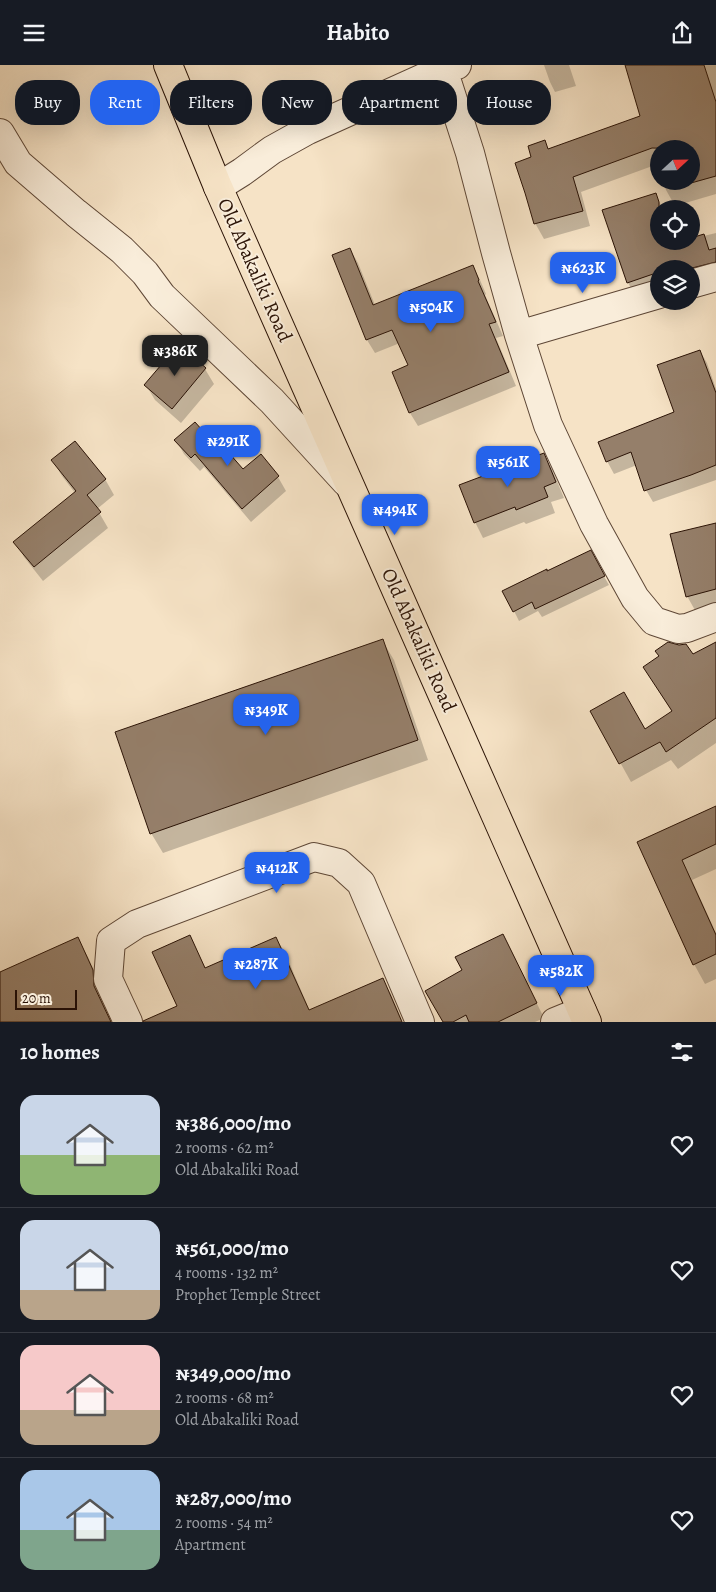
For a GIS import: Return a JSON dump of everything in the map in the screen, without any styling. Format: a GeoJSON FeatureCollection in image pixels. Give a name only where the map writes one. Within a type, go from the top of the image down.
{"type":"FeatureCollection","features":[{"type":"Feature","properties":{"kind":"main road","name":"Old Abakaliki Road"},"geometry":{"type":"LineString","coordinates":[[168,65],[218,187],[584,1017]]}},
{"type":"Feature","properties":{"kind":"street"},"geometry":{"type":"LineString","coordinates":[[218,187],[272,150],[308,130],[448,67],[519,335],[548,425],[594,524],[635,598],[654,621],[678,629],[687,628],[716,617]]}},
{"type":"Feature","properties":{"kind":"street"},"geometry":{"type":"LineString","coordinates":[[0,133],[18,163],[122,250],[145,273],[162,296],[272,401],[349,485]]}},
{"type":"Feature","properties":{"kind":"street"},"geometry":{"type":"LineString","coordinates":[[700,282],[716,277]]}},
{"type":"Feature","properties":{"kind":"street"},"geometry":{"type":"LineString","coordinates":[[519,335],[650,297]]}},
{"type":"Feature","properties":{"kind":"street"},"geometry":{"type":"LineString","coordinates":[[128,1022],[108,979],[111,941],[137,924],[314,857],[340,863],[361,883],[420,1022]]}},
{"type":"Feature","properties":{"kind":"street"},"geometry":{"type":"LineString","coordinates":[[556,1022],[584,1017]]}},
{"type":"Feature","properties":{"kind":"building"},"geometry":{"type":"Polygon","coordinates":[[[625,65],[704,65],[716,102],[716,176],[700,180],[700,140],[650,140],[650,149],[573,177],[583,211],[534,224],[515,163],[531,157],[528,146],[545,140],[548,149],[640,116],[625,65]]]}},
{"type":"Feature","properties":{"kind":"building"},"geometry":{"type":"Polygon","coordinates":[[[656,193],[658,200],[650,200],[650,250],[700,250],[700,235],[704,234],[709,250],[716,248],[716,262],[700,266],[700,260],[650,260],[650,275],[627,283],[602,210],[656,193]]]}},
{"type":"Feature","properties":{"kind":"building"},"geometry":{"type":"Polygon","coordinates":[[[350,248],[373,305],[473,265],[496,322],[489,324],[509,372],[409,413],[392,372],[408,365],[392,330],[366,340],[332,255],[350,248]]]}},
{"type":"Feature","properties":{"kind":"building"},"geometry":{"type":"Polygon","coordinates":[[[179,344],[206,368],[172,409],[144,385],[179,344]]]}},
{"type":"Feature","properties":{"kind":"building"},"geometry":{"type":"Polygon","coordinates":[[[700,350],[716,393],[716,465],[644,491],[631,452],[606,462],[598,442],[674,412],[657,365],[700,350]]]}},
{"type":"Feature","properties":{"kind":"building"},"geometry":{"type":"Polygon","coordinates":[[[195,422],[225,456],[229,453],[243,469],[261,454],[279,476],[242,509],[195,454],[191,458],[174,440],[195,422]]]}},
{"type":"Feature","properties":{"kind":"building"},"geometry":{"type":"Polygon","coordinates":[[[75,441],[106,479],[87,495],[101,512],[34,567],[13,542],[76,491],[51,460],[75,441]]]}},
{"type":"Feature","properties":{"kind":"building"},"geometry":{"type":"Polygon","coordinates":[[[544,453],[556,482],[544,487],[548,497],[516,510],[515,507],[474,523],[459,485],[544,453]]]}},
{"type":"Feature","properties":{"kind":"building"},"geometry":{"type":"Polygon","coordinates":[[[716,523],[716,589],[686,597],[670,534],[716,523]]]}},
{"type":"Feature","properties":{"kind":"building"},"geometry":{"type":"Polygon","coordinates":[[[591,550],[605,576],[535,609],[532,602],[513,612],[502,591],[591,550]]]}},
{"type":"Feature","properties":{"kind":"building"},"geometry":{"type":"Polygon","coordinates":[[[383,639],[418,740],[150,834],[115,732],[383,639]]]}},
{"type":"Feature","properties":{"kind":"building"},"geometry":{"type":"Polygon","coordinates":[[[668,642],[679,645],[686,644],[693,654],[716,642],[716,718],[666,752],[660,742],[619,764],[590,711],[624,692],[645,729],[672,711],[643,667],[659,656],[655,651],[668,642]]]}},
{"type":"Feature","properties":{"kind":"building"},"geometry":{"type":"Polygon","coordinates":[[[716,806],[716,844],[682,860],[716,935],[716,954],[693,965],[637,842],[716,806]]]}},
{"type":"Feature","properties":{"kind":"building"},"geometry":{"type":"Polygon","coordinates":[[[503,934],[537,1003],[498,1022],[469,1022],[466,1015],[453,1022],[443,1022],[425,991],[462,970],[455,957],[503,934]]]}},
{"type":"Feature","properties":{"kind":"building"},"geometry":{"type":"Polygon","coordinates":[[[190,935],[205,968],[276,937],[309,1010],[383,978],[402,1022],[143,1022],[177,1006],[152,952],[190,935]]]}},
{"type":"Feature","properties":{"kind":"building"},"geometry":{"type":"Polygon","coordinates":[[[78,937],[93,970],[94,986],[111,1022],[0,1022],[0,972],[78,937]]]}}]}
